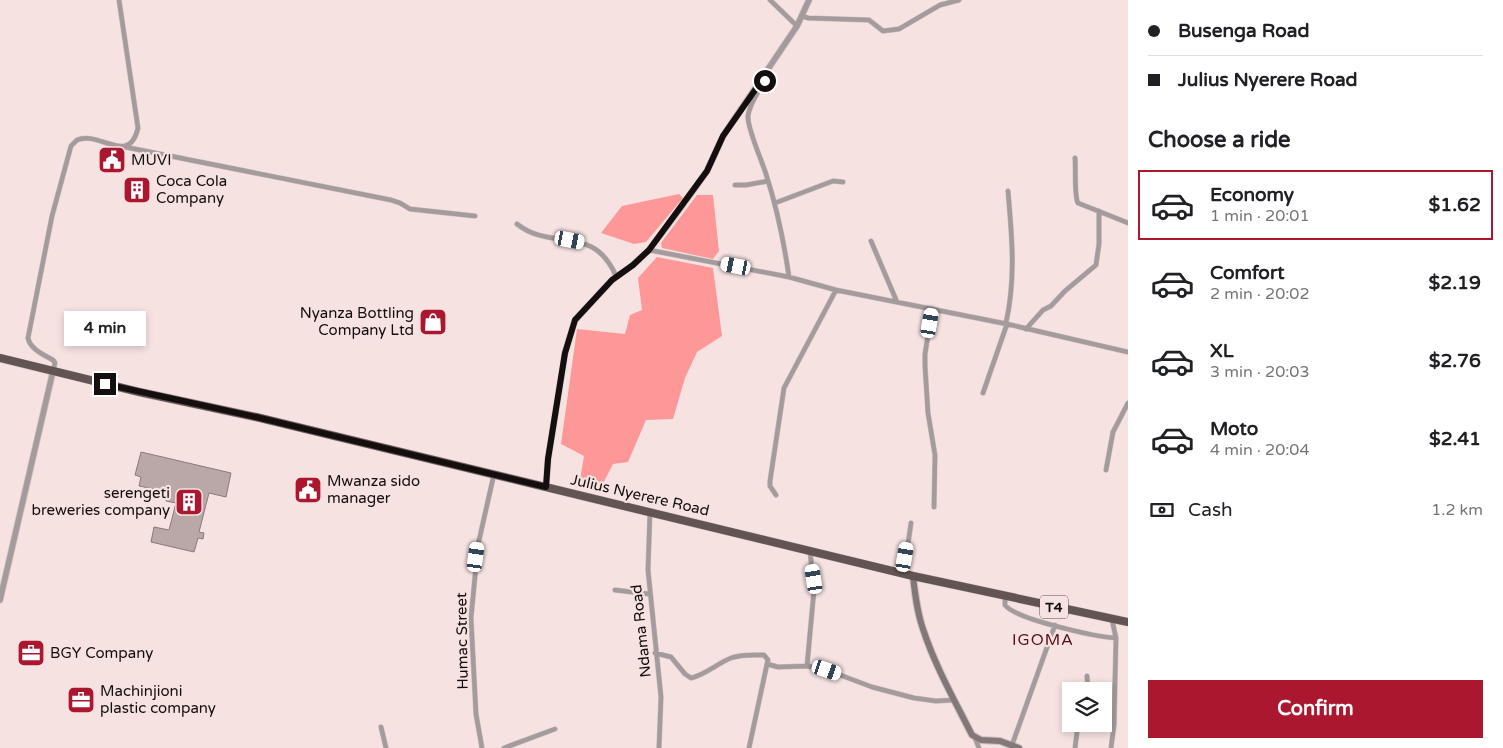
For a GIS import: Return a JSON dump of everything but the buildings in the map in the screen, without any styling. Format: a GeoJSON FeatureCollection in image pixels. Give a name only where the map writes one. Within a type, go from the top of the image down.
{"type":"FeatureCollection","features":[{"type":"Feature","properties":{"kind":"highway","name":"Julius Nyerere Road"},"geometry":{"type":"LineString","coordinates":[[0,358],[140,392],[256,417],[913,576],[1128,622]]}},
{"type":"Feature","properties":{"kind":"main road"},"geometry":{"type":"LineString","coordinates":[[913,576],[922,628],[954,700],[975,738],[1016,746]]}},
{"type":"Feature","properties":{"kind":"street"},"geometry":{"type":"LineString","coordinates":[[119,0],[138,128],[136,138],[131,144],[123,147]]}},
{"type":"Feature","properties":{"kind":"street"},"geometry":{"type":"LineString","coordinates":[[770,0],[797,26]]}},
{"type":"Feature","properties":{"kind":"street"},"geometry":{"type":"LineString","coordinates":[[546,487],[548,459],[565,353],[575,320],[616,276],[633,265],[649,250],[707,171],[723,136],[797,26],[809,0]]}},
{"type":"Feature","properties":{"kind":"street"},"geometry":{"type":"LineString","coordinates":[[802,16],[808,18],[869,20],[883,31],[899,29],[940,5],[959,0]]}},
{"type":"Feature","properties":{"kind":"street"},"geometry":{"type":"LineString","coordinates":[[767,73],[762,87],[750,107],[748,123],[775,203],[784,241],[789,277]]}},
{"type":"Feature","properties":{"kind":"street"},"geometry":{"type":"LineString","coordinates":[[0,600],[55,363],[33,347],[29,343],[28,338],[52,216],[72,146],[77,140],[85,138],[391,200],[410,209],[475,216]]}},
{"type":"Feature","properties":{"kind":"street"},"geometry":{"type":"LineString","coordinates":[[1075,158],[1076,200],[1085,207],[1128,222]]}},
{"type":"Feature","properties":{"kind":"street"},"geometry":{"type":"LineString","coordinates":[[735,185],[768,181]]}},
{"type":"Feature","properties":{"kind":"street"},"geometry":{"type":"LineString","coordinates":[[775,203],[833,181],[843,182]]}},
{"type":"Feature","properties":{"kind":"street"},"geometry":{"type":"LineString","coordinates":[[983,393],[1006,323],[1009,307],[1014,262],[1008,191]]}},
{"type":"Feature","properties":{"kind":"street"},"geometry":{"type":"LineString","coordinates":[[1026,329],[1043,310],[1051,306],[1065,291],[1096,265],[1099,244],[1099,211]]}},
{"type":"Feature","properties":{"kind":"street"},"geometry":{"type":"LineString","coordinates":[[517,224],[528,232],[594,247],[610,262],[616,276]]}},
{"type":"Feature","properties":{"kind":"street"},"geometry":{"type":"LineString","coordinates":[[871,241],[897,302]]}},
{"type":"Feature","properties":{"kind":"street"},"geometry":{"type":"LineString","coordinates":[[649,250],[789,277],[836,290],[932,310],[1006,323],[1128,352]]}},
{"type":"Feature","properties":{"kind":"street"},"geometry":{"type":"LineString","coordinates":[[776,495],[770,486],[770,481],[784,388],[836,290]]}},
{"type":"Feature","properties":{"kind":"street"},"geometry":{"type":"LineString","coordinates":[[932,310],[924,354],[924,366],[928,413],[935,455],[934,507]]}},
{"type":"Feature","properties":{"kind":"street"},"geometry":{"type":"LineString","coordinates":[[1106,470],[1113,432],[1128,403]]}},
{"type":"Feature","properties":{"kind":"street","name":"Humac Street"},"geometry":{"type":"LineString","coordinates":[[482,748],[476,714],[471,618],[478,545],[494,474]]}},
{"type":"Feature","properties":{"kind":"street","name":"Ndama Road"},"geometry":{"type":"LineString","coordinates":[[650,512],[649,594],[661,711],[659,748]]}},
{"type":"Feature","properties":{"kind":"street"},"geometry":{"type":"LineString","coordinates":[[904,573],[911,522]]}},
{"type":"Feature","properties":{"kind":"street"},"geometry":{"type":"LineString","coordinates":[[807,666],[814,590],[810,550]]}},
{"type":"Feature","properties":{"kind":"street"},"geometry":{"type":"LineString","coordinates":[[616,590],[649,594]]}},
{"type":"Feature","properties":{"kind":"street"},"geometry":{"type":"LineString","coordinates":[[1005,596],[1004,605],[1010,611],[1067,630],[1116,638]]}},
{"type":"Feature","properties":{"kind":"street"},"geometry":{"type":"LineString","coordinates":[[1111,748],[1114,725],[1116,638],[1112,620]]}},
{"type":"Feature","properties":{"kind":"street"},"geometry":{"type":"LineString","coordinates":[[1016,746],[1055,625]]}},
{"type":"Feature","properties":{"kind":"street"},"geometry":{"type":"LineString","coordinates":[[655,653],[671,657],[685,674],[691,678],[730,658],[740,655],[764,655],[768,660],[749,748]]}},
{"type":"Feature","properties":{"kind":"street"},"geometry":{"type":"LineString","coordinates":[[767,664],[778,667],[807,666],[827,670],[872,687],[914,698],[936,701],[954,700]]}},
{"type":"Feature","properties":{"kind":"street"},"geometry":{"type":"LineString","coordinates":[[1087,676],[1087,682]]}},
{"type":"Feature","properties":{"kind":"street"},"geometry":{"type":"LineString","coordinates":[[381,727],[386,748]]}},
{"type":"Feature","properties":{"kind":"street"},"geometry":{"type":"LineString","coordinates":[[504,748],[555,729]]}},
{"type":"Feature","properties":{"kind":"street"},"geometry":{"type":"LineString","coordinates":[[1075,748],[1077,732]]}},
{"type":"Feature","properties":{"kind":"street"},"geometry":{"type":"LineString","coordinates":[[975,738],[979,748]]}},
{"type":"Feature","properties":{"kind":"shaded area"},"geometry":{"type":"Polygon","coordinates":[[[679,194],[683,198],[646,242],[634,244],[601,233],[622,206],[679,194]]]}},
{"type":"Feature","properties":{"kind":"shaded area"},"geometry":{"type":"Polygon","coordinates":[[[697,195],[713,195],[719,251],[713,259],[662,248],[661,243],[697,195]]]}},
{"type":"Feature","properties":{"kind":"shaded area"},"geometry":{"type":"Polygon","coordinates":[[[657,257],[713,268],[722,336],[697,352],[685,378],[673,419],[646,420],[628,462],[613,464],[600,489],[580,480],[584,456],[561,444],[577,329],[625,334],[630,315],[642,310],[638,278],[657,257]]]}},
{"type":"Feature","properties":{"kind":"place","name":"MUVI"},"geometry":{"type":"Point","coordinates":[112,160]}},
{"type":"Feature","properties":{"kind":"place","name":"Coca Cola Company"},"geometry":{"type":"Point","coordinates":[137,190]}},
{"type":"Feature","properties":{"kind":"place","name":"Nyanza Bottling Company Ltd"},"geometry":{"type":"Point","coordinates":[433,322]}},
{"type":"Feature","properties":{"kind":"place","name":"Mwanza sido manager"},"geometry":{"type":"Point","coordinates":[308,490]}},
{"type":"Feature","properties":{"kind":"place","name":"serengeti breweries company"},"geometry":{"type":"Point","coordinates":[189,502]}},
{"type":"Feature","properties":{"kind":"place","name":"BGY Company"},"geometry":{"type":"Point","coordinates":[31,653]}},
{"type":"Feature","properties":{"kind":"place","name":"Machinjioni plastic company"},"geometry":{"type":"Point","coordinates":[81,700]}},
{"type":"Feature","properties":{"kind":"district","name":"IGOMA"},"geometry":{"type":"Point","coordinates":[1043,639]}},
{"type":"Feature","properties":{"kind":"route"},"geometry":{"type":"LineString","coordinates":[[105,384],[256,417],[546,487],[548,459],[565,353],[575,320],[616,276],[633,265],[649,250],[707,171],[723,136],[767,73],[765,81]]}}]}
